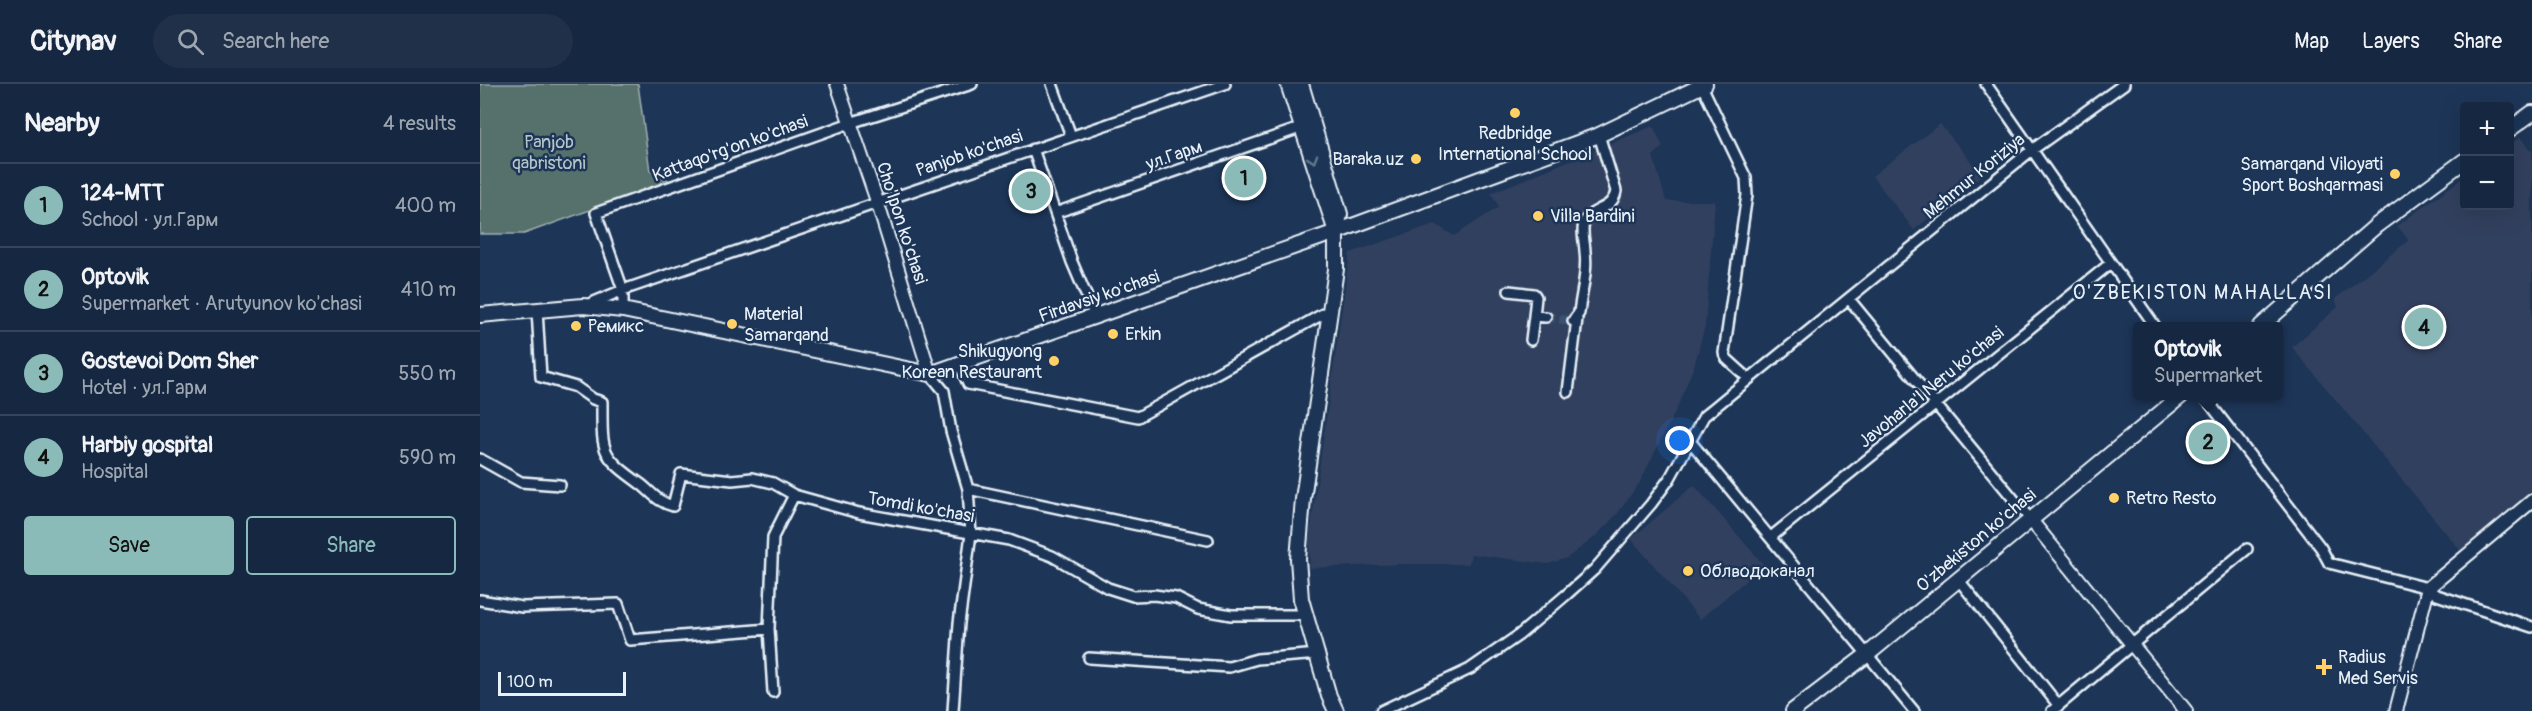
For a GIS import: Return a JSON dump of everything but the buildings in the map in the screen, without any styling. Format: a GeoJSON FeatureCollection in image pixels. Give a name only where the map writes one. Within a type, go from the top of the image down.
{"type":"FeatureCollection","features":[{"type":"Feature","properties":{"kind":"main road"},"geometry":{"type":"LineString","coordinates":[[1288,84],[1336,232]]}},
{"type":"Feature","properties":{"kind":"main road"},"geometry":{"type":"LineString","coordinates":[[1302,84],[1340,214],[1336,232],[1336,269],[1303,500],[1298,559],[1298,579],[1306,615],[1329,696],[1336,711]]}},
{"type":"Feature","properties":{"kind":"main road","name":"Firdavsiy ko'chasi"},"geometry":{"type":"LineString","coordinates":[[930,374],[1336,232],[1599,135],[1704,85]]}},
{"type":"Feature","properties":{"kind":"main road"},"geometry":{"type":"LineString","coordinates":[[2514,126],[2532,113]]}},
{"type":"Feature","properties":{"kind":"main road"},"geometry":{"type":"LineString","coordinates":[[2267,322],[2377,225],[2460,164]]}},
{"type":"Feature","properties":{"kind":"main road"},"geometry":{"type":"LineString","coordinates":[[480,315],[583,306],[623,310],[930,374]]}},
{"type":"Feature","properties":{"kind":"main road","name":"O'zbekiston ko'chasi"},"geometry":{"type":"LineString","coordinates":[[1793,711],[1868,654],[2176,400]]}},
{"type":"Feature","properties":{"kind":"street","name":"Cho'lpon ko'chasi"},"geometry":{"type":"LineString","coordinates":[[837,84],[877,201],[930,374]]}},
{"type":"Feature","properties":{"kind":"street","name":"Kattaqo'rg'on ko'chasi"},"geometry":{"type":"LineString","coordinates":[[623,310],[623,290],[597,213],[850,123],[972,84]]}},
{"type":"Feature","properties":{"kind":"street"},"geometry":{"type":"LineString","coordinates":[[1052,84],[1071,136]]}},
{"type":"Feature","properties":{"kind":"street","name":"Panjob ko'chasi"},"geometry":{"type":"LineString","coordinates":[[583,306],[877,201],[1225,84]]}},
{"type":"Feature","properties":{"kind":"street"},"geometry":{"type":"LineString","coordinates":[[1986,84],[2152,322]]}},
{"type":"Feature","properties":{"kind":"street","name":"Mehmur Koriziya"},"geometry":{"type":"LineString","coordinates":[[1381,711],[1470,669],[1519,635],[1595,569],[1652,504],[1670,478],[1704,416],[2032,150],[2124,84]]}},
{"type":"Feature","properties":{"kind":"street"},"geometry":{"type":"LineString","coordinates":[[1704,85],[1746,178],[1747,195],[1724,344],[1727,359],[1749,379]]}},
{"type":"Feature","properties":{"kind":"street","name":"ул.Гарм"},"geometry":{"type":"LineString","coordinates":[[1055,213],[1303,128]]}},
{"type":"Feature","properties":{"kind":"street"},"geometry":{"type":"LineString","coordinates":[[1568,392],[1575,320],[1586,257],[1583,228],[1585,221],[1592,213],[1610,205],[1616,192],[1599,135]]}},
{"type":"Feature","properties":{"kind":"street"},"geometry":{"type":"LineString","coordinates":[[1033,148],[1072,262],[1095,316]]}},
{"type":"Feature","properties":{"kind":"street","name":"Javoharla'l Neru ko'chasi"},"geometry":{"type":"LineString","coordinates":[[1771,537],[2111,263]]}},
{"type":"Feature","properties":{"kind":"street"},"geometry":{"type":"LineString","coordinates":[[1509,291],[1534,294],[1536,297],[1531,340]]}},
{"type":"Feature","properties":{"kind":"street"},"geometry":{"type":"LineString","coordinates":[[1849,299],[1937,403],[2186,711]]}},
{"type":"Feature","properties":{"kind":"street","name":"Tomdi ko'chasi"},"geometry":{"type":"LineString","coordinates":[[537,310],[541,377],[576,387],[593,399],[603,402],[604,448],[618,467],[659,501],[673,506],[681,474],[732,480],[752,478],[773,483],[794,495],[859,513],[1009,540],[1052,556],[1108,588],[1133,596],[1154,595],[1176,598],[1198,609],[1231,615],[1306,615]]}},
{"type":"Feature","properties":{"kind":"street"},"geometry":{"type":"LineString","coordinates":[[959,363],[968,384],[1138,417],[1330,310]]}},
{"type":"Feature","properties":{"kind":"street"},"geometry":{"type":"LineString","coordinates":[[1534,316],[1546,317]]}},
{"type":"Feature","properties":{"kind":"street"},"geometry":{"type":"LineString","coordinates":[[930,374],[944,391],[951,431],[968,489],[971,534],[959,623],[953,711]]}},
{"type":"Feature","properties":{"kind":"street"},"geometry":{"type":"LineString","coordinates":[[2207,400],[2321,548],[2330,563],[2428,588],[2437,595],[2532,627]]}},
{"type":"Feature","properties":{"kind":"street"},"geometry":{"type":"LineString","coordinates":[[1690,441],[1914,711]]}},
{"type":"Feature","properties":{"kind":"street"},"geometry":{"type":"LineString","coordinates":[[480,459],[521,482],[560,485]]}},
{"type":"Feature","properties":{"kind":"street"},"geometry":{"type":"LineString","coordinates":[[968,489],[1208,540]]}},
{"type":"Feature","properties":{"kind":"street"},"geometry":{"type":"LineString","coordinates":[[773,692],[769,629],[773,537],[794,495]]}},
{"type":"Feature","properties":{"kind":"street"},"geometry":{"type":"LineString","coordinates":[[2396,711],[2428,588],[2532,501]]}},
{"type":"Feature","properties":{"kind":"street"},"geometry":{"type":"LineString","coordinates":[[1958,579],[2055,708],[2247,549]]}},
{"type":"Feature","properties":{"kind":"street"},"geometry":{"type":"LineString","coordinates":[[480,600],[522,607],[618,604],[630,640],[769,629]]}},
{"type":"Feature","properties":{"kind":"street"},"geometry":{"type":"LineString","coordinates":[[1089,658],[1229,667],[1257,659],[1318,654]]}},
{"type":"Feature","properties":{"kind":"shaded area"},"geometry":{"type":"Polygon","coordinates":[[[1940,124],[1982,175],[1914,230],[1872,176],[1940,124]]]}},
{"type":"Feature","properties":{"kind":"shaded area"},"geometry":{"type":"Polygon","coordinates":[[[1653,126],[1663,147],[1653,156],[1666,201],[1715,201],[1705,326],[1694,366],[1677,408],[1640,482],[1618,513],[1596,536],[1567,558],[1548,564],[1471,554],[1469,564],[1310,568],[1309,540],[1350,253],[1435,224],[1454,236],[1499,207],[1491,193],[1653,126]]]}},
{"type":"Feature","properties":{"kind":"shaded area"},"geometry":{"type":"Polygon","coordinates":[[[2520,137],[2532,152],[2532,496],[2460,550],[2292,347],[2338,307],[2335,299],[2409,240],[2397,226],[2460,180],[2460,210],[2514,210],[2514,142],[2520,137]]]}},
{"type":"Feature","properties":{"kind":"shaded area"},"geometry":{"type":"Polygon","coordinates":[[[1694,485],[1764,565],[1700,619],[1631,539],[1694,485]]]}},
{"type":"Feature","properties":{"kind":"green space","name":"Panjob qabristoni"},"geometry":{"type":"Polygon","coordinates":[[[480,84],[638,84],[650,171],[670,181],[524,234],[480,234],[480,84]]]}},
{"type":"Feature","properties":{"kind":"tunnel"},"geometry":{"type":"LineString","coordinates":[[1546,317],[1573,321]]}},
{"type":"Feature","properties":{"kind":"place","name":"Redbridge International School"},"geometry":{"type":"Point","coordinates":[1515,113]}},
{"type":"Feature","properties":{"kind":"place","name":"Baraka.uz"},"geometry":{"type":"Point","coordinates":[1416,159]}},
{"type":"Feature","properties":{"kind":"place","name":"Samarqand Viloyati Sport Boshqarmasi"},"geometry":{"type":"Point","coordinates":[2395,174]}},
{"type":"Feature","properties":{"kind":"place","name":"124-MTT"},"geometry":{"type":"Point","coordinates":[1244,178]}},
{"type":"Feature","properties":{"kind":"place","name":"Gostevoi Dom Sher"},"geometry":{"type":"Point","coordinates":[1031,191]}},
{"type":"Feature","properties":{"kind":"place","name":"Villa Bardini"},"geometry":{"type":"Point","coordinates":[1538,216]}},
{"type":"Feature","properties":{"kind":"place","name":"Material Samarqand"},"geometry":{"type":"Point","coordinates":[732,324]}},
{"type":"Feature","properties":{"kind":"place","name":"Ремикс"},"geometry":{"type":"Point","coordinates":[576,326]}},
{"type":"Feature","properties":{"kind":"place","name":"Harbiy gospital"},"geometry":{"type":"Point","coordinates":[2424,327]}},
{"type":"Feature","properties":{"kind":"place","name":"Erkin"},"geometry":{"type":"Point","coordinates":[1113,334]}},
{"type":"Feature","properties":{"kind":"place","name":"Shikugyong Korean Restaurant"},"geometry":{"type":"Point","coordinates":[1054,361]}},
{"type":"Feature","properties":{"kind":"place","name":"Optovik"},"geometry":{"type":"Point","coordinates":[2208,442]}},
{"type":"Feature","properties":{"kind":"place","name":"Retro Resto"},"geometry":{"type":"Point","coordinates":[2114,498]}},
{"type":"Feature","properties":{"kind":"place","name":"Облводоканал"},"geometry":{"type":"Point","coordinates":[1688,571]}},
{"type":"Feature","properties":{"kind":"place","name":"Radius Med Servis"},"geometry":{"type":"Point","coordinates":[2324,667]}},
{"type":"Feature","properties":{"kind":"district","name":"O'ZBEKISTON MAHALLASI"},"geometry":{"type":"Point","coordinates":[2203,292]}}]}
